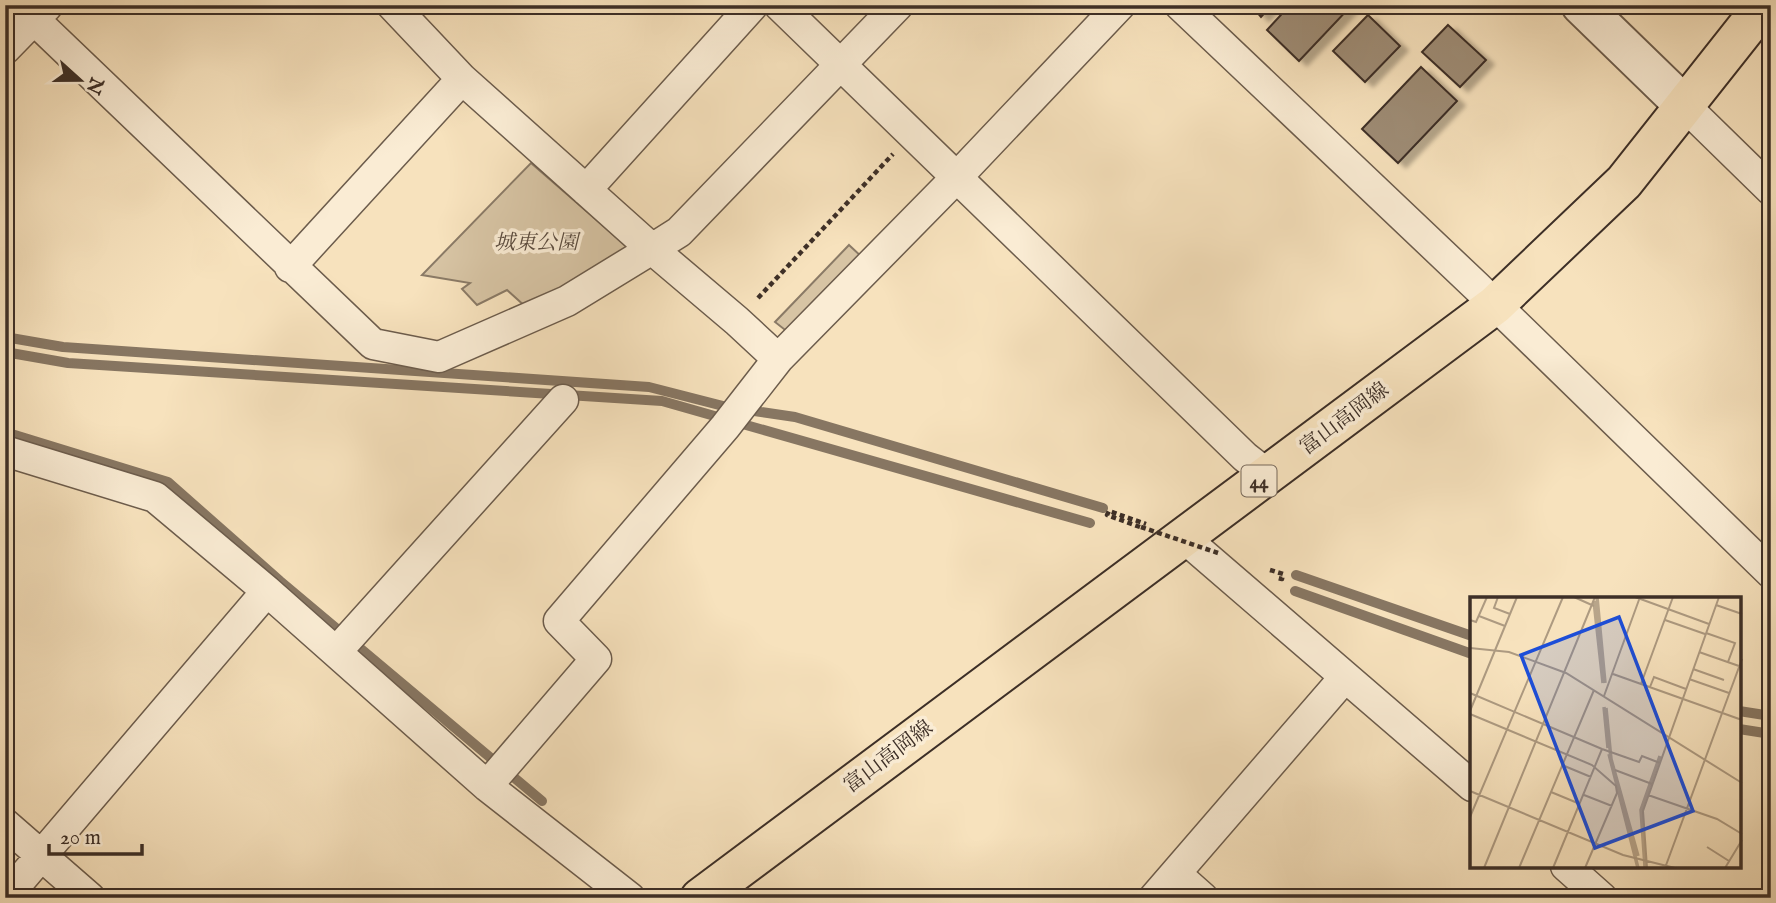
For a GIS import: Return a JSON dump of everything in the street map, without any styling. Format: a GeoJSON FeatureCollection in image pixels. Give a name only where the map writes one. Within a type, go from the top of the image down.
{"type":"FeatureCollection","features":[{"type":"Feature","properties":{"kind":"main road","name":"富山高岡線"},"geometry":{"type":"LineString","coordinates":[[700,898],[1168,531],[1268,475],[1495,305],[1624,181],[1763,5]]}},
{"type":"Feature","properties":{"kind":"street"},"geometry":{"type":"LineString","coordinates":[[586,190],[753,5]]}},
{"type":"Feature","properties":{"kind":"street"},"geometry":{"type":"LineString","coordinates":[[779,5],[1245,457],[1268,475]]}},
{"type":"Feature","properties":{"kind":"street"},"geometry":{"type":"LineString","coordinates":[[5,49],[33,10],[290,267],[373,344],[439,357],[567,301],[679,232],[898,5]]}},
{"type":"Feature","properties":{"kind":"street"},"geometry":{"type":"LineString","coordinates":[[497,775],[596,659],[559,621],[725,427],[778,359],[1121,5]]}},
{"type":"Feature","properties":{"kind":"street"},"geometry":{"type":"LineString","coordinates":[[1180,5],[1771,573]]}},
{"type":"Feature","properties":{"kind":"street"},"geometry":{"type":"LineString","coordinates":[[1581,5],[1771,190]]}},
{"type":"Feature","properties":{"kind":"street"},"geometry":{"type":"LineString","coordinates":[[403,9],[462,79],[778,359]]}},
{"type":"Feature","properties":{"kind":"street"},"geometry":{"type":"LineString","coordinates":[[290,267],[462,79]]}},
{"type":"Feature","properties":{"kind":"street"},"geometry":{"type":"LineString","coordinates":[[336,652],[563,400]]}},
{"type":"Feature","properties":{"kind":"street"},"geometry":{"type":"LineString","coordinates":[[5,451],[155,497],[336,652],[497,775],[630,898]]}},
{"type":"Feature","properties":{"kind":"street"},"geometry":{"type":"LineString","coordinates":[[1168,531],[1470,784]]}},
{"type":"Feature","properties":{"kind":"street"},"geometry":{"type":"LineString","coordinates":[[5,898],[267,591]]}},
{"type":"Feature","properties":{"kind":"street"},"geometry":{"type":"LineString","coordinates":[[1154,898],[1345,677]]}},
{"type":"Feature","properties":{"kind":"street"},"geometry":{"type":"LineString","coordinates":[[5,824],[90,898]]}},
{"type":"Feature","properties":{"kind":"street"},"geometry":{"type":"LineString","coordinates":[[1568,868],[1602,898]]}},
{"type":"Feature","properties":{"kind":"street"},"geometry":{"type":"LineString","coordinates":[[1176,874],[1203,898]]}},
{"type":"Feature","properties":{"kind":"path"},"geometry":{"type":"LineString","coordinates":[[737,321],[913,133]]}},
{"type":"Feature","properties":{"kind":"path"},"geometry":{"type":"LineString","coordinates":[[1168,531],[1109,511],[1107,515],[1218,553]]}},
{"type":"Feature","properties":{"kind":"green space","name":"城東公園"},"geometry":{"type":"Polygon","coordinates":[[[531,163],[645,262],[547,326],[507,290],[477,305],[462,289],[470,283],[422,275],[531,163]]]}},
{"type":"Feature","properties":{"kind":"green space"},"geometry":{"type":"Polygon","coordinates":[[[849,245],[879,273],[808,348],[775,322],[849,245]]]}},
{"type":"Feature","properties":{"kind":"building"},"geometry":{"type":"Polygon","coordinates":[[[1251,5],[1272,5],[1261,17],[1251,5]]]}},
{"type":"Feature","properties":{"kind":"building"},"geometry":{"type":"Polygon","coordinates":[[[1290,5],[1352,5],[1299,61],[1267,30],[1290,5]]]}},
{"type":"Feature","properties":{"kind":"building"},"geometry":{"type":"Polygon","coordinates":[[[1368,15],[1400,46],[1365,82],[1333,51],[1368,15]]]}},
{"type":"Feature","properties":{"kind":"building"},"geometry":{"type":"Polygon","coordinates":[[[1448,25],[1486,60],[1460,87],[1422,52],[1448,25]]]}},
{"type":"Feature","properties":{"kind":"building"},"geometry":{"type":"Polygon","coordinates":[[[1421,67],[1457,101],[1398,163],[1362,129],[1421,67]]]}},
{"type":"Feature","properties":{"kind":"waterway"},"geometry":{"type":"LineString","coordinates":[[5,337],[63,347],[649,387],[727,407],[795,417],[1103,508]]}},
{"type":"Feature","properties":{"kind":"waterway"},"geometry":{"type":"LineString","coordinates":[[5,352],[68,363],[662,401],[1090,523]]}},
{"type":"Feature","properties":{"kind":"waterway"},"geometry":{"type":"LineString","coordinates":[[5,432],[168,482],[280,581],[542,801]]}},
{"type":"Feature","properties":{"kind":"waterway"},"geometry":{"type":"LineString","coordinates":[[1296,575],[1470,635]]}},
{"type":"Feature","properties":{"kind":"waterway"},"geometry":{"type":"LineString","coordinates":[[1295,591],[1470,653]]}},
{"type":"Feature","properties":{"kind":"waterway"},"geometry":{"type":"LineString","coordinates":[[1741,711],[1771,716]]}},
{"type":"Feature","properties":{"kind":"waterway"},"geometry":{"type":"LineString","coordinates":[[1741,729],[1771,734]]}}]}
